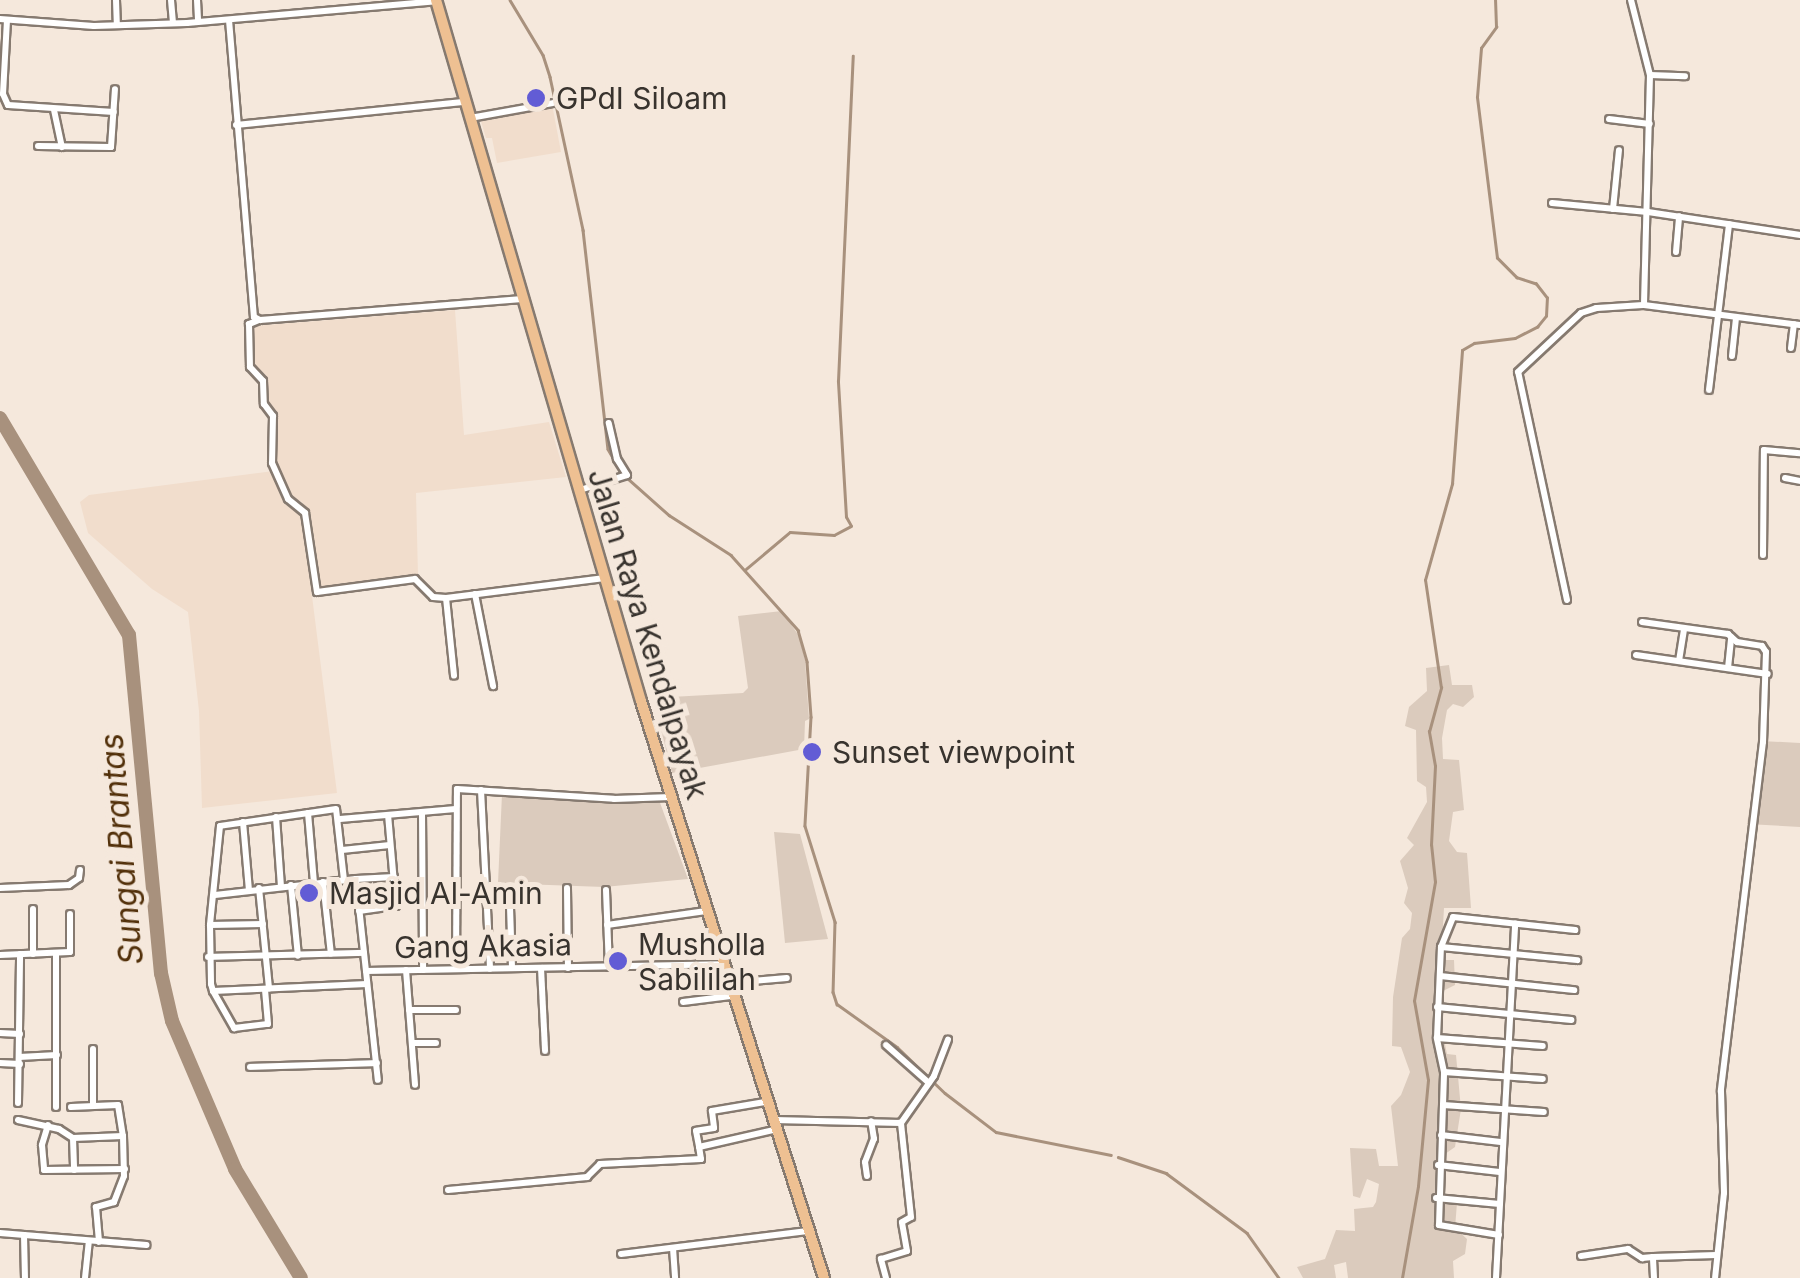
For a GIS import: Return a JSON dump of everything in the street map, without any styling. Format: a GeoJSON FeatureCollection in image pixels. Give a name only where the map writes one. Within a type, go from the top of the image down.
{"type":"FeatureCollection","features":[{"type":"Feature","properties":{"kind":"main road","name":"Jalan Raya Kendalpayak"},"geometry":{"type":"LineString","coordinates":[[436,1],[731,996],[824,1278]]}},
{"type":"Feature","properties":{"kind":"street"},"geometry":{"type":"LineString","coordinates":[[116,0],[117,25]]}},
{"type":"Feature","properties":{"kind":"street"},"geometry":{"type":"LineString","coordinates":[[172,0],[173,23]]}},
{"type":"Feature","properties":{"kind":"street"},"geometry":{"type":"LineString","coordinates":[[197,0],[198,21]]}},
{"type":"Feature","properties":{"kind":"street"},"geometry":{"type":"LineString","coordinates":[[352,0],[354,10]]}},
{"type":"Feature","properties":{"kind":"street"},"geometry":{"type":"LineString","coordinates":[[1631,0],[1650,75],[1644,305]]}},
{"type":"Feature","properties":{"kind":"street"},"geometry":{"type":"LineString","coordinates":[[114,112],[14,107],[2,94],[3,20],[173,23],[436,1]]}},
{"type":"Feature","properties":{"kind":"street"},"geometry":{"type":"LineString","coordinates":[[229,20],[252,314],[258,320]]}},
{"type":"Feature","properties":{"kind":"street"},"geometry":{"type":"LineString","coordinates":[[1650,75],[1685,76]]}},
{"type":"Feature","properties":{"kind":"street"},"geometry":{"type":"LineString","coordinates":[[38,146],[111,147],[115,89]]}},
{"type":"Feature","properties":{"kind":"street"},"geometry":{"type":"LineString","coordinates":[[236,125],[463,102]]}},
{"type":"Feature","properties":{"kind":"street"},"geometry":{"type":"LineString","coordinates":[[468,118],[553,102]]}},
{"type":"Feature","properties":{"kind":"street"},"geometry":{"type":"LineString","coordinates":[[54,110],[62,147]]}},
{"type":"Feature","properties":{"kind":"street"},"geometry":{"type":"LineString","coordinates":[[1608,119],[1650,124]]}},
{"type":"Feature","properties":{"kind":"street"},"geometry":{"type":"LineString","coordinates":[[1613,209],[1618,150]]}},
{"type":"Feature","properties":{"kind":"street"},"geometry":{"type":"LineString","coordinates":[[1552,203],[1648,212],[1800,235]]}},
{"type":"Feature","properties":{"kind":"street"},"geometry":{"type":"LineString","coordinates":[[1676,252],[1679,216]]}},
{"type":"Feature","properties":{"kind":"street"},"geometry":{"type":"LineString","coordinates":[[1709,390],[1729,224]]}},
{"type":"Feature","properties":{"kind":"street"},"geometry":{"type":"LineString","coordinates":[[522,298],[258,320],[250,324],[250,367],[263,382],[264,404],[273,416],[272,463],[288,499],[305,514],[313,588],[317,592],[415,579],[434,598],[446,598],[607,578]]}},
{"type":"Feature","properties":{"kind":"street"},"geometry":{"type":"LineString","coordinates":[[1567,600],[1518,372],[1581,313],[1596,308],[1644,305],[1797,325],[1790,348]]}},
{"type":"Feature","properties":{"kind":"street"},"geometry":{"type":"LineString","coordinates":[[1732,356],[1736,318]]}},
{"type":"Feature","properties":{"kind":"street"},"geometry":{"type":"LineString","coordinates":[[579,491],[625,476],[609,423]]}},
{"type":"Feature","properties":{"kind":"street"},"geometry":{"type":"LineString","coordinates":[[1763,555],[1764,450],[1800,453]]}},
{"type":"Feature","properties":{"kind":"street"},"geometry":{"type":"LineString","coordinates":[[1785,478],[1800,480]]}},
{"type":"Feature","properties":{"kind":"street"},"geometry":{"type":"LineString","coordinates":[[475,594],[493,686]]}},
{"type":"Feature","properties":{"kind":"street"},"geometry":{"type":"LineString","coordinates":[[446,598],[454,676]]}},
{"type":"Feature","properties":{"kind":"street"},"geometry":{"type":"LineString","coordinates":[[1642,622],[1731,636],[1738,642],[1765,648],[1768,674],[1721,1092],[1724,1193],[1714,1278]]}},
{"type":"Feature","properties":{"kind":"street"},"geometry":{"type":"LineString","coordinates":[[1679,661],[1684,628]]}},
{"type":"Feature","properties":{"kind":"street"},"geometry":{"type":"LineString","coordinates":[[1728,668],[1731,636]]}},
{"type":"Feature","properties":{"kind":"street"},"geometry":{"type":"LineString","coordinates":[[1636,655],[1768,674]]}},
{"type":"Feature","properties":{"kind":"street"},"geometry":{"type":"LineString","coordinates":[[456,969],[457,789],[614,799],[671,796]]}},
{"type":"Feature","properties":{"kind":"street"},"geometry":{"type":"LineString","coordinates":[[481,790],[490,969]]}},
{"type":"Feature","properties":{"kind":"street"},"geometry":{"type":"LineString","coordinates":[[259,888],[267,956],[268,1024],[234,1028],[213,991],[208,958],[219,829],[336,809],[344,880]]}},
{"type":"Feature","properties":{"kind":"street"},"geometry":{"type":"LineString","coordinates":[[340,818],[456,809]]}},
{"type":"Feature","properties":{"kind":"street"},"geometry":{"type":"LineString","coordinates":[[422,812],[423,970]]}},
{"type":"Feature","properties":{"kind":"street"},"geometry":{"type":"LineString","coordinates":[[308,813],[331,954]]}},
{"type":"Feature","properties":{"kind":"street"},"geometry":{"type":"LineString","coordinates":[[359,911],[395,907],[388,814]]}},
{"type":"Feature","properties":{"kind":"street"},"geometry":{"type":"LineString","coordinates":[[276,818],[281,886]]}},
{"type":"Feature","properties":{"kind":"street"},"geometry":{"type":"LineString","coordinates":[[244,822],[250,890]]}},
{"type":"Feature","properties":{"kind":"street"},"geometry":{"type":"LineString","coordinates":[[342,850],[391,845]]}},
{"type":"Feature","properties":{"kind":"street"},"geometry":{"type":"LineString","coordinates":[[0,888],[69,885],[79,878],[80,870]]}},
{"type":"Feature","properties":{"kind":"street"},"geometry":{"type":"LineString","coordinates":[[214,894],[394,877]]}},
{"type":"Feature","properties":{"kind":"street"},"geometry":{"type":"LineString","coordinates":[[356,879],[378,1080]]}},
{"type":"Feature","properties":{"kind":"street"},"geometry":{"type":"LineString","coordinates":[[291,884],[298,956]]}},
{"type":"Feature","properties":{"kind":"street"},"geometry":{"type":"LineString","coordinates":[[567,888],[568,968]]}},
{"type":"Feature","properties":{"kind":"street"},"geometry":{"type":"LineString","coordinates":[[606,890],[608,967]]}},
{"type":"Feature","properties":{"kind":"street"},"geometry":{"type":"LineString","coordinates":[[510,906],[512,968]]}},
{"type":"Feature","properties":{"kind":"street"},"geometry":{"type":"LineString","coordinates":[[33,909],[34,954]]}},
{"type":"Feature","properties":{"kind":"street"},"geometry":{"type":"LineString","coordinates":[[608,925],[706,911]]}},
{"type":"Feature","properties":{"kind":"street"},"geometry":{"type":"LineString","coordinates":[[0,955],[70,951],[70,914]]}},
{"type":"Feature","properties":{"kind":"street"},"geometry":{"type":"LineString","coordinates":[[1499,1234],[1440,1228],[1436,1198],[1444,1072],[1436,1038],[1442,946],[1451,918],[1575,930]]}},
{"type":"Feature","properties":{"kind":"street"},"geometry":{"type":"LineString","coordinates":[[210,926],[263,924]]}},
{"type":"Feature","properties":{"kind":"street"},"geometry":{"type":"LineString","coordinates":[[1496,1278],[1506,1016],[1515,924]]}},
{"type":"Feature","properties":{"kind":"street"},"geometry":{"type":"LineString","coordinates":[[1442,946],[1577,960]]}},
{"type":"Feature","properties":{"kind":"street"},"geometry":{"type":"LineString","coordinates":[[208,958],[364,953]]}},
{"type":"Feature","properties":{"kind":"street"},"geometry":{"type":"LineString","coordinates":[[18,1103],[20,954]]}},
{"type":"Feature","properties":{"kind":"street"},"geometry":{"type":"LineString","coordinates":[[56,954],[56,1107]]}},
{"type":"Feature","properties":{"kind":"street","name":"Gang Akasia"},"geometry":{"type":"LineString","coordinates":[[366,971],[722,964]]}},
{"type":"Feature","properties":{"kind":"street"},"geometry":{"type":"LineString","coordinates":[[541,968],[546,1051]]}},
{"type":"Feature","properties":{"kind":"street"},"geometry":{"type":"LineString","coordinates":[[406,970],[415,1085]]}},
{"type":"Feature","properties":{"kind":"street"},"geometry":{"type":"LineString","coordinates":[[1440,976],[1574,990]]}},
{"type":"Feature","properties":{"kind":"street"},"geometry":{"type":"LineString","coordinates":[[728,983],[786,978]]}},
{"type":"Feature","properties":{"kind":"street"},"geometry":{"type":"LineString","coordinates":[[213,991],[367,984]]}},
{"type":"Feature","properties":{"kind":"street"},"geometry":{"type":"LineString","coordinates":[[683,1002],[731,996]]}},
{"type":"Feature","properties":{"kind":"street"},"geometry":{"type":"LineString","coordinates":[[1437,1008],[1571,1020]]}},
{"type":"Feature","properties":{"kind":"street"},"geometry":{"type":"LineString","coordinates":[[410,1010],[456,1010]]}},
{"type":"Feature","properties":{"kind":"street"},"geometry":{"type":"LineString","coordinates":[[0,1033],[20,1034]]}},
{"type":"Feature","properties":{"kind":"street"},"geometry":{"type":"LineString","coordinates":[[1436,1038],[1543,1046]]}},
{"type":"Feature","properties":{"kind":"street"},"geometry":{"type":"LineString","coordinates":[[886,1278],[881,1259],[907,1251],[902,1222],[911,1217],[901,1123],[931,1080],[948,1040]]}},
{"type":"Feature","properties":{"kind":"street"},"geometry":{"type":"LineString","coordinates":[[412,1043],[436,1043]]}},
{"type":"Feature","properties":{"kind":"street"},"geometry":{"type":"LineString","coordinates":[[886,1045],[931,1080]]}},
{"type":"Feature","properties":{"kind":"street"},"geometry":{"type":"LineString","coordinates":[[94,1048],[94,1106]]}},
{"type":"Feature","properties":{"kind":"street"},"geometry":{"type":"LineString","coordinates":[[0,1063],[57,1055]]}},
{"type":"Feature","properties":{"kind":"street"},"geometry":{"type":"LineString","coordinates":[[250,1067],[377,1063]]}},
{"type":"Feature","properties":{"kind":"street"},"geometry":{"type":"LineString","coordinates":[[1444,1072],[1543,1079]]}},
{"type":"Feature","properties":{"kind":"street"},"geometry":{"type":"LineString","coordinates":[[448,1190],[588,1177],[600,1164],[701,1158],[696,1132],[714,1128],[712,1111],[765,1102]]}},
{"type":"Feature","properties":{"kind":"street"},"geometry":{"type":"LineString","coordinates":[[1443,1104],[1544,1112]]}},
{"type":"Feature","properties":{"kind":"street"},"geometry":{"type":"LineString","coordinates":[[71,1106],[118,1105],[125,1170],[114,1202],[96,1207],[99,1242]]}},
{"type":"Feature","properties":{"kind":"street"},"geometry":{"type":"LineString","coordinates":[[18,1120],[48,1125],[73,1138],[122,1136]]}},
{"type":"Feature","properties":{"kind":"street"},"geometry":{"type":"LineString","coordinates":[[867,1176],[865,1162],[874,1139],[871,1122]]}},
{"type":"Feature","properties":{"kind":"street"},"geometry":{"type":"LineString","coordinates":[[699,1147],[772,1126],[901,1123]]}},
{"type":"Feature","properties":{"kind":"street"},"geometry":{"type":"LineString","coordinates":[[48,1125],[42,1145],[44,1170],[125,1170]]}},
{"type":"Feature","properties":{"kind":"street"},"geometry":{"type":"LineString","coordinates":[[1441,1135],[1501,1142]]}},
{"type":"Feature","properties":{"kind":"street"},"geometry":{"type":"LineString","coordinates":[[73,1138],[74,1170]]}},
{"type":"Feature","properties":{"kind":"street"},"geometry":{"type":"LineString","coordinates":[[1438,1165],[1500,1172]]}},
{"type":"Feature","properties":{"kind":"street"},"geometry":{"type":"LineString","coordinates":[[1436,1198],[1500,1204]]}},
{"type":"Feature","properties":{"kind":"street"},"geometry":{"type":"LineString","coordinates":[[620,1254],[809,1231]]}},
{"type":"Feature","properties":{"kind":"street"},"geometry":{"type":"LineString","coordinates":[[0,1233],[147,1245]]}},
{"type":"Feature","properties":{"kind":"street"},"geometry":{"type":"LineString","coordinates":[[24,1235],[26,1278]]}},
{"type":"Feature","properties":{"kind":"street"},"geometry":{"type":"LineString","coordinates":[[86,1278],[89,1241]]}},
{"type":"Feature","properties":{"kind":"street"},"geometry":{"type":"LineString","coordinates":[[672,1248],[675,1278]]}},
{"type":"Feature","properties":{"kind":"street"},"geometry":{"type":"LineString","coordinates":[[1581,1256],[1628,1249],[1642,1258],[1716,1255]]}},
{"type":"Feature","properties":{"kind":"street"},"geometry":{"type":"LineString","coordinates":[[1653,1257],[1654,1278]]}},
{"type":"Feature","properties":{"kind":"shaded area"},"geometry":{"type":"Polygon","coordinates":[[[552,104],[561,152],[497,163],[492,138],[486,138],[480,118],[552,104]]]}},
{"type":"Feature","properties":{"kind":"shaded area"},"geometry":{"type":"Polygon","coordinates":[[[455,310],[464,435],[549,422],[566,477],[416,493],[418,576],[318,588],[308,518],[302,502],[287,494],[276,460],[278,420],[268,405],[268,382],[253,367],[253,326],[455,310]]]}},
{"type":"Feature","properties":{"kind":"shaded area"},"geometry":{"type":"Polygon","coordinates":[[[274,471],[284,499],[301,512],[337,793],[202,808],[199,711],[188,612],[152,589],[88,533],[80,502],[89,495],[274,471]]]}},
{"type":"Feature","properties":{"kind":"shaded area"},"geometry":{"type":"Polygon","coordinates":[[[782,611],[799,636],[805,660],[809,719],[805,721],[804,749],[672,773],[653,698],[743,693],[748,688],[738,616],[782,611]]]}},
{"type":"Feature","properties":{"kind":"shaded area"},"geometry":{"type":"Polygon","coordinates":[[[1449,665],[1452,685],[1472,685],[1474,697],[1463,707],[1453,704],[1447,710],[1442,738],[1443,759],[1459,760],[1464,810],[1453,812],[1449,841],[1457,852],[1467,853],[1471,908],[1444,908],[1441,960],[1454,960],[1455,985],[1435,995],[1447,1054],[1456,1055],[1461,1109],[1455,1147],[1445,1154],[1437,1170],[1439,1193],[1457,1203],[1455,1228],[1467,1239],[1465,1254],[1453,1261],[1454,1278],[1348,1278],[1346,1262],[1334,1265],[1336,1278],[1303,1278],[1297,1267],[1325,1259],[1336,1230],[1355,1231],[1354,1209],[1373,1207],[1376,1202],[1379,1184],[1367,1179],[1360,1198],[1353,1196],[1350,1148],[1376,1149],[1379,1166],[1398,1166],[1391,1106],[1401,1095],[1410,1072],[1401,1047],[1392,1046],[1393,997],[1402,938],[1410,929],[1412,913],[1404,903],[1408,888],[1400,861],[1414,845],[1407,838],[1427,802],[1426,787],[1417,781],[1416,730],[1405,726],[1409,707],[1427,691],[1426,668],[1449,665]]]}},
{"type":"Feature","properties":{"kind":"shaded area"},"geometry":{"type":"Polygon","coordinates":[[[1761,741],[1800,743],[1800,827],[1747,824],[1761,741]]]}},
{"type":"Feature","properties":{"kind":"shaded area"},"geometry":{"type":"Polygon","coordinates":[[[502,794],[659,800],[688,879],[604,887],[498,883],[502,794]]]}},
{"type":"Feature","properties":{"kind":"shaded area"},"geometry":{"type":"Polygon","coordinates":[[[774,832],[800,834],[828,939],[785,943],[774,832]]]}},
{"type":"Feature","properties":{"kind":"waterway"},"geometry":{"type":"LineString","coordinates":[[510,0],[543,55],[550,77],[583,230],[608,449],[615,461]]}},
{"type":"Feature","properties":{"kind":"waterway"},"geometry":{"type":"LineString","coordinates":[[1402,1278],[1418,1186],[1428,1080],[1414,1001],[1435,882],[1431,845],[1435,766],[1429,732],[1441,688],[1425,580],[1452,484],[1462,350],[1474,343],[1515,338],[1537,327],[1546,316],[1547,298],[1536,284],[1517,278],[1497,258],[1477,97],[1481,48],[1496,27],[1495,0]]}},
{"type":"Feature","properties":{"kind":"waterway"},"geometry":{"type":"LineString","coordinates":[[746,569],[790,532],[834,535],[851,526],[846,517],[838,381],[853,56]]}},
{"type":"Feature","properties":{"kind":"waterway","name":"Sungai Brantas"},"geometry":{"type":"LineString","coordinates":[[0,418],[129,635],[161,973],[172,1021],[235,1169],[301,1278]]}},
{"type":"Feature","properties":{"kind":"waterway"},"geometry":{"type":"LineString","coordinates":[[625,476],[669,515],[731,555],[798,630],[807,662],[811,717],[805,826],[835,922],[833,992],[837,1004],[897,1047],[945,1093],[996,1132],[1111,1155]]}},
{"type":"Feature","properties":{"kind":"waterway"},"geometry":{"type":"LineString","coordinates":[[1118,1157],[1166,1173],[1247,1233],[1279,1278]]}},
{"type":"Feature","properties":{"kind":"place","name":"GPdI Siloam"},"geometry":{"type":"Point","coordinates":[536,98]}},
{"type":"Feature","properties":{"kind":"place","name":"Sunset viewpoint"},"geometry":{"type":"Point","coordinates":[812,752]}},
{"type":"Feature","properties":{"kind":"place","name":"Masjid Al-Amin"},"geometry":{"type":"Point","coordinates":[309,893]}},
{"type":"Feature","properties":{"kind":"place","name":"Musholla Sabililah"},"geometry":{"type":"Point","coordinates":[618,961]}}]}
